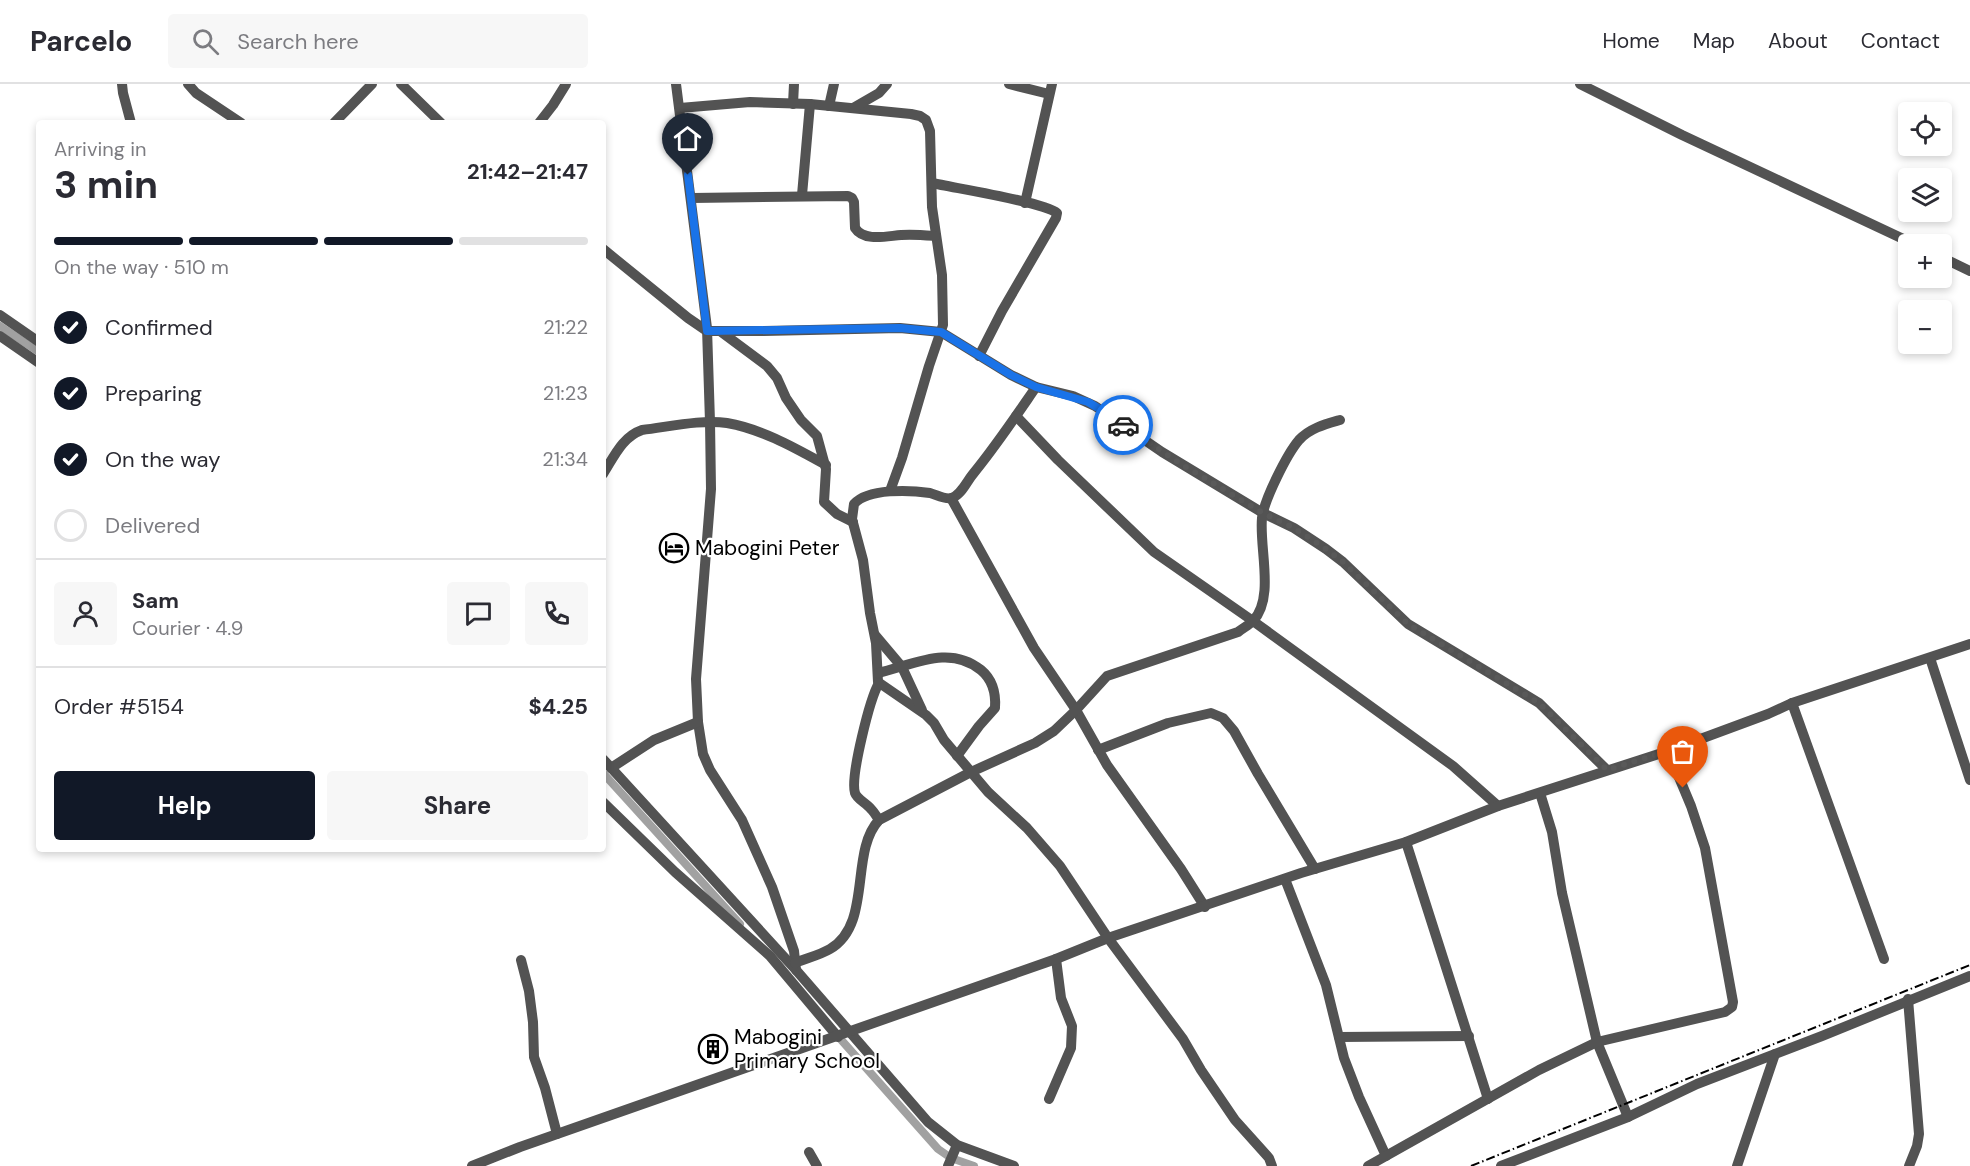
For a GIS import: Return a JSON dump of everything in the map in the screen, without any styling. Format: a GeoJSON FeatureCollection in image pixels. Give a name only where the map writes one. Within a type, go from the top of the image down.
{"type":"FeatureCollection","features":[{"type":"Feature","properties":{"kind":"street"},"geometry":{"type":"LineString","coordinates":[[122,84],[130,120]]}},
{"type":"Feature","properties":{"kind":"street"},"geometry":{"type":"LineString","coordinates":[[188,84],[196,93],[236,120]]}},
{"type":"Feature","properties":{"kind":"street"},"geometry":{"type":"LineString","coordinates":[[337,120],[372,84]]}},
{"type":"Feature","properties":{"kind":"street"},"geometry":{"type":"LineString","coordinates":[[401,84],[438,120]]}},
{"type":"Feature","properties":{"kind":"street"},"geometry":{"type":"LineString","coordinates":[[541,120],[566,84]]}},
{"type":"Feature","properties":{"kind":"street"},"geometry":{"type":"LineString","coordinates":[[676,84],[707,331],[711,489],[696,679],[698,722],[703,754],[710,770],[742,820],[772,887],[794,951],[796,966]]}},
{"type":"Feature","properties":{"kind":"street"},"geometry":{"type":"LineString","coordinates":[[793,104],[794,84]]}},
{"type":"Feature","properties":{"kind":"street"},"geometry":{"type":"LineString","coordinates":[[829,106],[834,84]]}},
{"type":"Feature","properties":{"kind":"street"},"geometry":{"type":"LineString","coordinates":[[853,108],[879,93],[887,84]]}},
{"type":"Feature","properties":{"kind":"street"},"geometry":{"type":"LineString","coordinates":[[1009,84],[1050,89],[1025,203]]}},
{"type":"Feature","properties":{"kind":"street"},"geometry":{"type":"LineString","coordinates":[[1580,84],[1682,135],[1898,236]]}},
{"type":"Feature","properties":{"kind":"street"},"geometry":{"type":"LineString","coordinates":[[680,108],[750,102],[810,104],[911,114],[926,120],[930,131],[932,207],[942,274],[944,319],[903,458],[891,490]]}},
{"type":"Feature","properties":{"kind":"street"},"geometry":{"type":"LineString","coordinates":[[802,195],[810,104]]}},
{"type":"Feature","properties":{"kind":"street"},"geometry":{"type":"LineString","coordinates":[[932,183],[1054,210],[1057,215],[979,356]]}},
{"type":"Feature","properties":{"kind":"street"},"geometry":{"type":"LineString","coordinates":[[692,198],[850,196],[854,202],[857,232],[872,237],[935,236]]}},
{"type":"Feature","properties":{"kind":"street"},"geometry":{"type":"LineString","coordinates":[[606,251],[707,331],[900,328],[941,332],[1011,375],[1036,387],[1073,396],[1095,406],[1144,440],[1263,513],[1294,528],[1334,555],[1408,624],[1539,703],[1607,770]]}},
{"type":"Feature","properties":{"kind":"street"},"geometry":{"type":"LineString","coordinates":[[1952,262],[1970,271]]}},
{"type":"Feature","properties":{"kind":"street"},"geometry":{"type":"LineString","coordinates":[[0,315],[36,340]]}},
{"type":"Feature","properties":{"kind":"street"},"geometry":{"type":"LineString","coordinates":[[720,331],[767,366],[777,378],[786,398],[801,420],[817,436],[826,465],[824,502],[837,514],[853,522]]}},
{"type":"Feature","properties":{"kind":"street"},"geometry":{"type":"LineString","coordinates":[[0,336],[36,361]]}},
{"type":"Feature","properties":{"kind":"street"},"geometry":{"type":"LineString","coordinates":[[951,498],[962,490],[992,451],[1036,387]]}},
{"type":"Feature","properties":{"kind":"street"},"geometry":{"type":"LineString","coordinates":[[1016,416],[1058,460],[1154,552],[1453,766],[1498,806]]}},
{"type":"Feature","properties":{"kind":"street"},"geometry":{"type":"LineString","coordinates":[[796,966],[832,948],[847,932],[855,916],[865,849],[872,829],[879,820],[971,772],[1035,743],[1076,710],[1107,676],[1238,632],[1253,621],[1265,593],[1263,513],[1287,458],[1300,439],[1315,428],[1340,420]]}},
{"type":"Feature","properties":{"kind":"street"},"geometry":{"type":"LineString","coordinates":[[606,469],[625,440],[633,433],[710,422],[726,423],[768,436],[826,465]]}},
{"type":"Feature","properties":{"kind":"street"},"geometry":{"type":"LineString","coordinates":[[879,820],[873,810],[856,796],[854,789],[857,760],[878,678],[863,560],[852,514],[855,502],[863,498],[891,490],[924,492],[951,498],[1034,648],[1076,710],[1107,765],[1182,869],[1205,907]]}},
{"type":"Feature","properties":{"kind":"street"},"geometry":{"type":"LineString","coordinates":[[874,635],[902,667],[922,711]]}},
{"type":"Feature","properties":{"kind":"street"},"geometry":{"type":"LineString","coordinates":[[473,1166],[557,1134],[1056,959],[1108,938],[1315,869],[1406,842],[1498,806],[1668,751],[1792,704],[1970,644]]}},
{"type":"Feature","properties":{"kind":"street"},"geometry":{"type":"LineString","coordinates":[[878,678],[902,667],[939,657],[952,656],[974,664],[986,674],[995,693],[995,708],[957,756]]}},
{"type":"Feature","properties":{"kind":"street"},"geometry":{"type":"LineString","coordinates":[[1930,658],[1970,780]]}},
{"type":"Feature","properties":{"kind":"street"},"geometry":{"type":"LineString","coordinates":[[878,678],[933,721],[944,740],[988,792],[1027,828],[1060,866],[1108,938],[1184,1039],[1201,1070],[1235,1120],[1269,1158],[1272,1166]]}},
{"type":"Feature","properties":{"kind":"street"},"geometry":{"type":"LineString","coordinates":[[1792,704],[1884,959]]}},
{"type":"Feature","properties":{"kind":"street"},"geometry":{"type":"LineString","coordinates":[[1098,750],[1168,723],[1211,713],[1218,714],[1228,722],[1240,741],[1315,869]]}},
{"type":"Feature","properties":{"kind":"street"},"geometry":{"type":"LineString","coordinates":[[698,722],[654,740],[607,764],[796,966],[928,1122],[957,1145],[1014,1166]]}},
{"type":"Feature","properties":{"kind":"street"},"geometry":{"type":"LineString","coordinates":[[1368,1166],[1539,1070],[1597,1042],[1725,1012],[1732,1006],[1705,848],[1691,806],[1668,751]]}},
{"type":"Feature","properties":{"kind":"street"},"geometry":{"type":"LineString","coordinates":[[1540,793],[1552,832],[1569,927],[1597,1042],[1628,1117]]}},
{"type":"Feature","properties":{"kind":"street"},"geometry":{"type":"LineString","coordinates":[[606,805],[675,872],[770,956],[838,1037]]}},
{"type":"Feature","properties":{"kind":"street"},"geometry":{"type":"LineString","coordinates":[[1406,842],[1488,1099]]}},
{"type":"Feature","properties":{"kind":"street"},"geometry":{"type":"LineString","coordinates":[[1285,879],[1326,985],[1344,1058],[1386,1155]]}},
{"type":"Feature","properties":{"kind":"street"},"geometry":{"type":"LineString","coordinates":[[1049,1100],[1071,1048],[1072,1026],[1061,998],[1056,959]]}},
{"type":"Feature","properties":{"kind":"street"},"geometry":{"type":"LineString","coordinates":[[521,960],[529,991],[534,1057],[557,1134]]}},
{"type":"Feature","properties":{"kind":"street"},"geometry":{"type":"LineString","coordinates":[[1501,1166],[1628,1117],[1697,1084],[1970,976]]}},
{"type":"Feature","properties":{"kind":"street"},"geometry":{"type":"LineString","coordinates":[[1908,999],[1919,1134],[1909,1166]]}},
{"type":"Feature","properties":{"kind":"street"},"geometry":{"type":"LineString","coordinates":[[1339,1037],[1469,1036]]}},
{"type":"Feature","properties":{"kind":"street"},"geometry":{"type":"LineString","coordinates":[[1737,1166],[1775,1054]]}},
{"type":"Feature","properties":{"kind":"street"},"geometry":{"type":"LineString","coordinates":[[948,1166],[957,1145]]}},
{"type":"Feature","properties":{"kind":"street"},"geometry":{"type":"LineString","coordinates":[[809,1152],[817,1166]]}},
{"type":"Feature","properties":{"kind":"waterway"},"geometry":{"type":"LineString","coordinates":[[0,326],[36,350]]}},
{"type":"Feature","properties":{"kind":"waterway"},"geometry":{"type":"LineString","coordinates":[[606,776],[740,924]]}},
{"type":"Feature","properties":{"kind":"waterway"},"geometry":{"type":"LineString","coordinates":[[836,1034],[938,1149],[951,1158],[974,1166]]}},
{"type":"Feature","properties":{"kind":"railway"},"geometry":{"type":"LineString","coordinates":[[1471,1166],[1970,965]]}},
{"type":"Feature","properties":{"kind":"way so far"},"geometry":{"type":"LineString","coordinates":[[1123,425],[1181,464],[1263,513],[1294,528],[1326,549],[1343,562],[1408,624],[1539,703],[1607,770],[1668,751],[1683,788]]}},
{"type":"Feature","properties":{"kind":"place","name":"Mabogini Peter"},"geometry":{"type":"Point","coordinates":[674,548]}},
{"type":"Feature","properties":{"kind":"place","name":"Mabogini Primary School"},"geometry":{"type":"Point","coordinates":[713,1049]}},
{"type":"Feature","properties":{"kind":"route"},"geometry":{"type":"LineString","coordinates":[[688,175],[707,331],[900,328],[941,332],[1011,375],[1036,387],[1088,402],[1123,425]]}}]}
